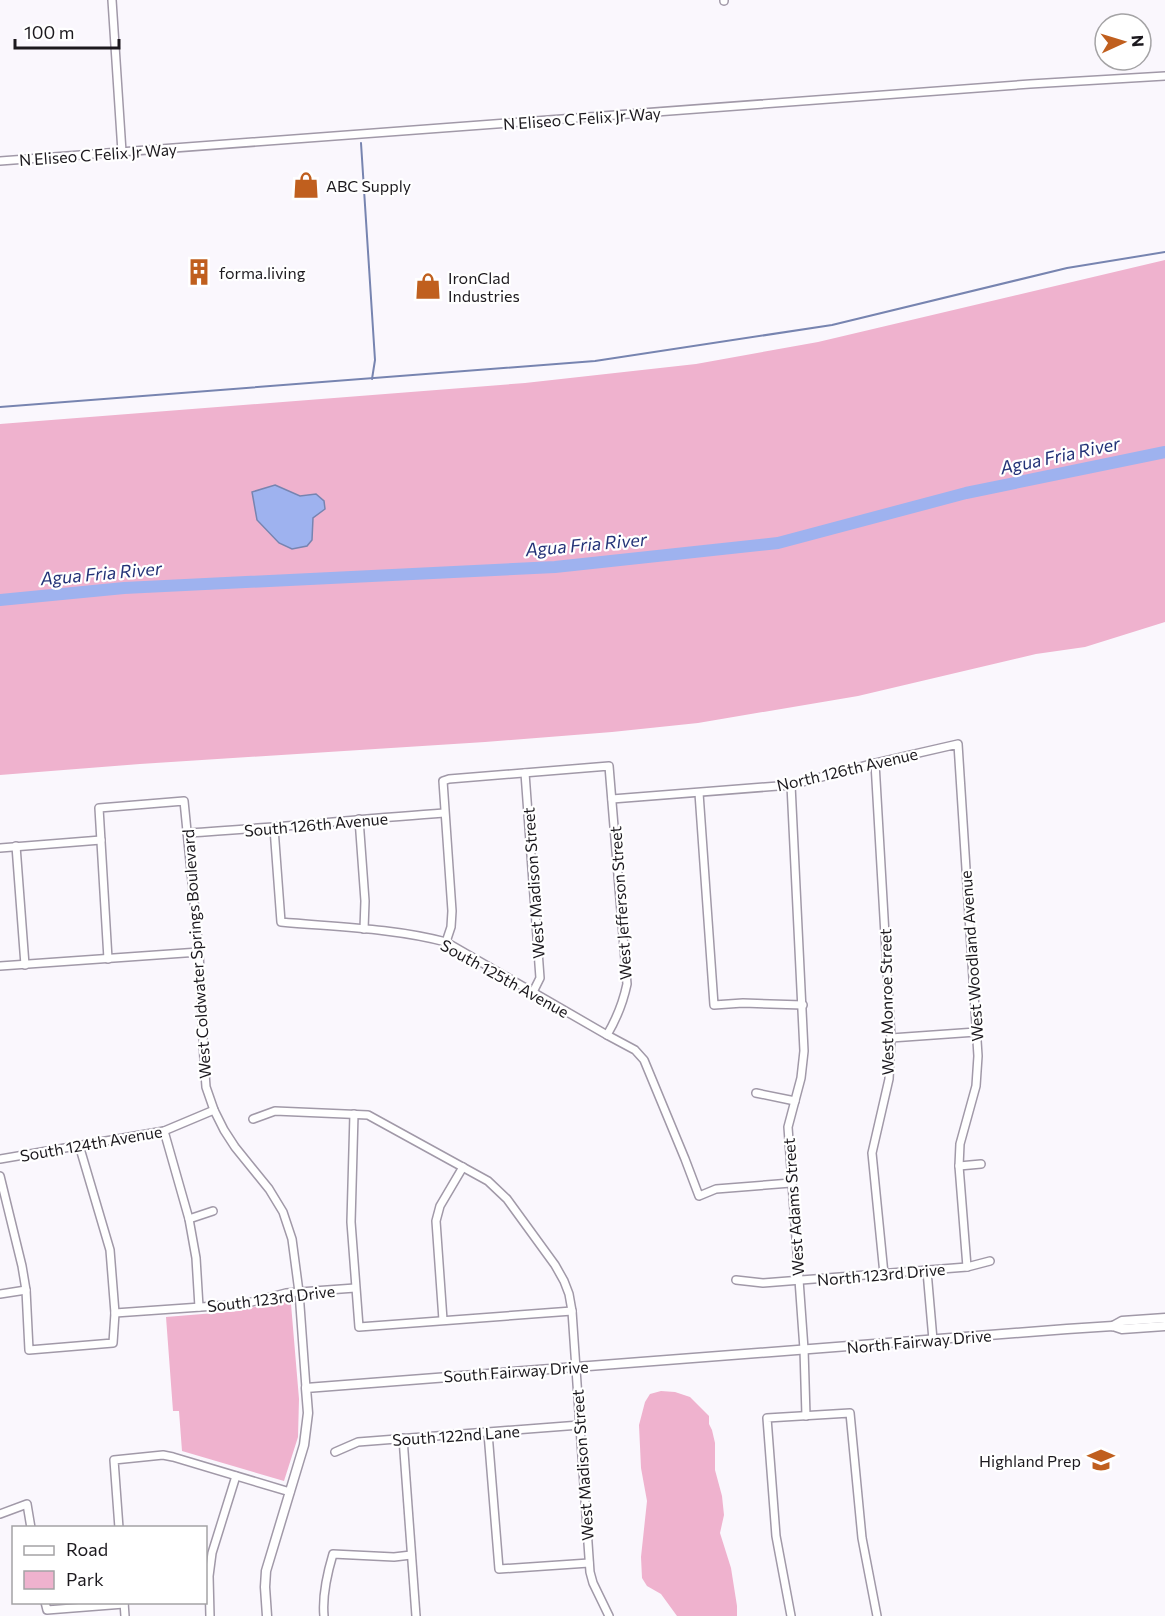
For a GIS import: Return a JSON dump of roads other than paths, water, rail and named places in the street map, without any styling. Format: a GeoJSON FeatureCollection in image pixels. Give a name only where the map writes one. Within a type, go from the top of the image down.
{"type":"FeatureCollection","features":[{"type":"Feature","properties":{"kind":"street"},"geometry":{"type":"LineString","coordinates":[[112,0],[122,152]]}},
{"type":"Feature","properties":{"kind":"street","name":"N Eliseo C Felix Jr Way"},"geometry":{"type":"LineString","coordinates":[[0,161],[1165,76]]}},
{"type":"Feature","properties":{"kind":"street","name":"North 126th Avenue"},"geometry":{"type":"LineString","coordinates":[[699,793],[791,785],[958,744]]}},
{"type":"Feature","properties":{"kind":"street","name":"West Woodland Avenue"},"geometry":{"type":"LineString","coordinates":[[958,744],[978,1056],[975,1086],[960,1144],[959,1166],[967,1267]]}},
{"type":"Feature","properties":{"kind":"street","name":"West Monroe Street"},"geometry":{"type":"LineString","coordinates":[[875,763],[891,1038],[889,1079],[872,1153],[884,1274]]}},
{"type":"Feature","properties":{"kind":"street","name":"West Jefferson Street"},"geometry":{"type":"LineString","coordinates":[[525,773],[609,766],[627,984],[616,1020],[607,1035]]}},
{"type":"Feature","properties":{"kind":"street"},"geometry":{"type":"LineString","coordinates":[[446,942],[451,927],[452,911],[443,781],[525,773]]}},
{"type":"Feature","properties":{"kind":"street","name":"West Madison Street"},"geometry":{"type":"LineString","coordinates":[[525,773],[540,978],[533,992]]}},
{"type":"Feature","properties":{"kind":"street","name":"West Adams Street"},"geometry":{"type":"LineString","coordinates":[[791,785],[804,1051],[801,1078],[788,1127],[804,1350],[806,1416]]}},
{"type":"Feature","properties":{"kind":"street"},"geometry":{"type":"LineString","coordinates":[[612,799],[699,793],[714,1005],[743,1003],[803,1005]]}},
{"type":"Feature","properties":{"kind":"street","name":"West Coldwater Springs Boulevard"},"geometry":{"type":"LineString","coordinates":[[101,840],[99,808],[184,801],[199,952],[206,1087],[224,1130],[270,1189],[283,1212],[292,1239],[299,1292],[308,1413],[306,1437],[266,1571],[267,1616]]}},
{"type":"Feature","properties":{"kind":"street","name":"South 126th Avenue"},"geometry":{"type":"LineString","coordinates":[[187,833],[444,813]]}},
{"type":"Feature","properties":{"kind":"street"},"geometry":{"type":"LineString","coordinates":[[359,819],[365,901],[364,929]]}},
{"type":"Feature","properties":{"kind":"street","name":"South 125th Avenue"},"geometry":{"type":"LineString","coordinates":[[274,828],[281,922],[424,936],[446,942],[635,1050],[644,1060],[686,1159],[699,1196],[716,1189],[791,1183]]}},
{"type":"Feature","properties":{"kind":"street"},"geometry":{"type":"LineString","coordinates":[[0,848],[101,840],[108,959]]}},
{"type":"Feature","properties":{"kind":"street"},"geometry":{"type":"LineString","coordinates":[[16,846],[25,965]]}},
{"type":"Feature","properties":{"kind":"street"},"geometry":{"type":"LineString","coordinates":[[0,966],[199,952]]}},
{"type":"Feature","properties":{"kind":"street"},"geometry":{"type":"LineString","coordinates":[[891,1038],[976,1032]]}},
{"type":"Feature","properties":{"kind":"street"},"geometry":{"type":"LineString","coordinates":[[756,1094],[795,1101]]}},
{"type":"Feature","properties":{"kind":"street","name":"South 124th Avenue"},"geometry":{"type":"LineString","coordinates":[[0,1159],[164,1131],[214,1110]]}},
{"type":"Feature","properties":{"kind":"street"},"geometry":{"type":"LineString","coordinates":[[253,1119],[275,1111],[354,1114],[368,1115],[488,1181],[507,1199],[555,1265],[569,1294],[572,1311],[359,1327],[351,1222],[354,1114]]}},
{"type":"Feature","properties":{"kind":"street"},"geometry":{"type":"LineString","coordinates":[[164,1131],[189,1220],[196,1258],[199,1307]]}},
{"type":"Feature","properties":{"kind":"street"},"geometry":{"type":"LineString","coordinates":[[0,1176],[26,1290],[29,1350],[113,1343],[115,1313],[110,1250],[78,1145]]}},
{"type":"Feature","properties":{"kind":"street"},"geometry":{"type":"LineString","coordinates":[[959,1166],[981,1164]]}},
{"type":"Feature","properties":{"kind":"street"},"geometry":{"type":"LineString","coordinates":[[444,1320],[436,1221],[440,1206],[463,1167]]}},
{"type":"Feature","properties":{"kind":"street"},"geometry":{"type":"LineString","coordinates":[[189,1220],[213,1211]]}},
{"type":"Feature","properties":{"kind":"street","name":"North 123rd Drive"},"geometry":{"type":"LineString","coordinates":[[736,1280],[763,1283],[798,1281],[967,1267],[990,1261]]}},
{"type":"Feature","properties":{"kind":"street"},"geometry":{"type":"LineString","coordinates":[[927,1270],[933,1340]]}},
{"type":"Feature","properties":{"kind":"street","name":"South 123rd Drive"},"geometry":{"type":"LineString","coordinates":[[115,1313],[244,1304],[286,1293],[355,1288]]}},
{"type":"Feature","properties":{"kind":"street"},"geometry":{"type":"LineString","coordinates":[[0,1294],[26,1290]]}},
{"type":"Feature","properties":{"kind":"street","name":"West Madison Street"},"geometry":{"type":"LineString","coordinates":[[572,1311],[589,1563],[593,1583],[609,1616]]}},
{"type":"Feature","properties":{"kind":"street","name":"North Fairway Drive"},"geometry":{"type":"LineString","coordinates":[[1113,1326],[1122,1321],[1165,1318]]}},
{"type":"Feature","properties":{"kind":"street","name":"North Fairway Drive"},"geometry":{"type":"LineString","coordinates":[[725,1355],[1058,1329],[1165,1326]]}},
{"type":"Feature","properties":{"kind":"street","name":"South Fairway Drive"},"geometry":{"type":"LineString","coordinates":[[306,1388],[725,1355]]}},
{"type":"Feature","properties":{"kind":"street"},"geometry":{"type":"LineString","coordinates":[[791,1616],[776,1536],[767,1418],[850,1413],[862,1538],[877,1616]]}},
{"type":"Feature","properties":{"kind":"street","name":"South 122nd Lane"},"geometry":{"type":"LineString","coordinates":[[335,1452],[358,1442],[580,1425]]}},
{"type":"Feature","properties":{"kind":"street"},"geometry":{"type":"LineString","coordinates":[[488,1433],[499,1569],[589,1563]]}},
{"type":"Feature","properties":{"kind":"street"},"geometry":{"type":"LineString","coordinates":[[403,1438],[416,1616]]}},
{"type":"Feature","properties":{"kind":"street"},"geometry":{"type":"LineString","coordinates":[[119,1526],[114,1460],[163,1455],[290,1492]]}},
{"type":"Feature","properties":{"kind":"street"},"geometry":{"type":"LineString","coordinates":[[210,1616],[209,1576],[212,1553],[236,1476]]}},
{"type":"Feature","properties":{"kind":"street"},"geometry":{"type":"LineString","coordinates":[[0,1514],[27,1504],[31,1526]]}},
{"type":"Feature","properties":{"kind":"street"},"geometry":{"type":"LineString","coordinates":[[324,1616],[327,1574],[333,1554],[394,1557],[411,1555]]}},
{"type":"Feature","properties":{"kind":"street"},"geometry":{"type":"LineString","coordinates":[[46,1606],[98,1604]]}},
{"type":"Feature","properties":{"kind":"water"},"geometry":{"type":"Polygon","coordinates":[[[275,485],[300,496],[316,494],[324,501],[325,509],[313,518],[312,540],[307,546],[292,549],[279,543],[257,520],[252,492],[275,485]]]}},
{"type":"Feature","properties":{"kind":"waterway"},"geometry":{"type":"LineString","coordinates":[[361,143],[375,360],[372,379]]}},
{"type":"Feature","properties":{"kind":"waterway"},"geometry":{"type":"LineString","coordinates":[[0,407],[595,361],[832,325],[1067,268],[1165,252]]}},
{"type":"Feature","properties":{"kind":"waterway","name":"Agua Fria River"},"geometry":{"type":"LineString","coordinates":[[0,600],[124,588],[555,567],[778,543],[966,493],[1165,452]]}},
{"type":"Feature","properties":{"kind":"place","name":"ABC Supply"},"geometry":{"type":"Point","coordinates":[306,185]}},
{"type":"Feature","properties":{"kind":"place","name":"forma.living"},"geometry":{"type":"Point","coordinates":[199,272]}},
{"type":"Feature","properties":{"kind":"place","name":"IronClad Industries"},"geometry":{"type":"Point","coordinates":[428,286]}},
{"type":"Feature","properties":{"kind":"place","name":"Highland Prep"},"geometry":{"type":"Point","coordinates":[1101,1460]}}]}
